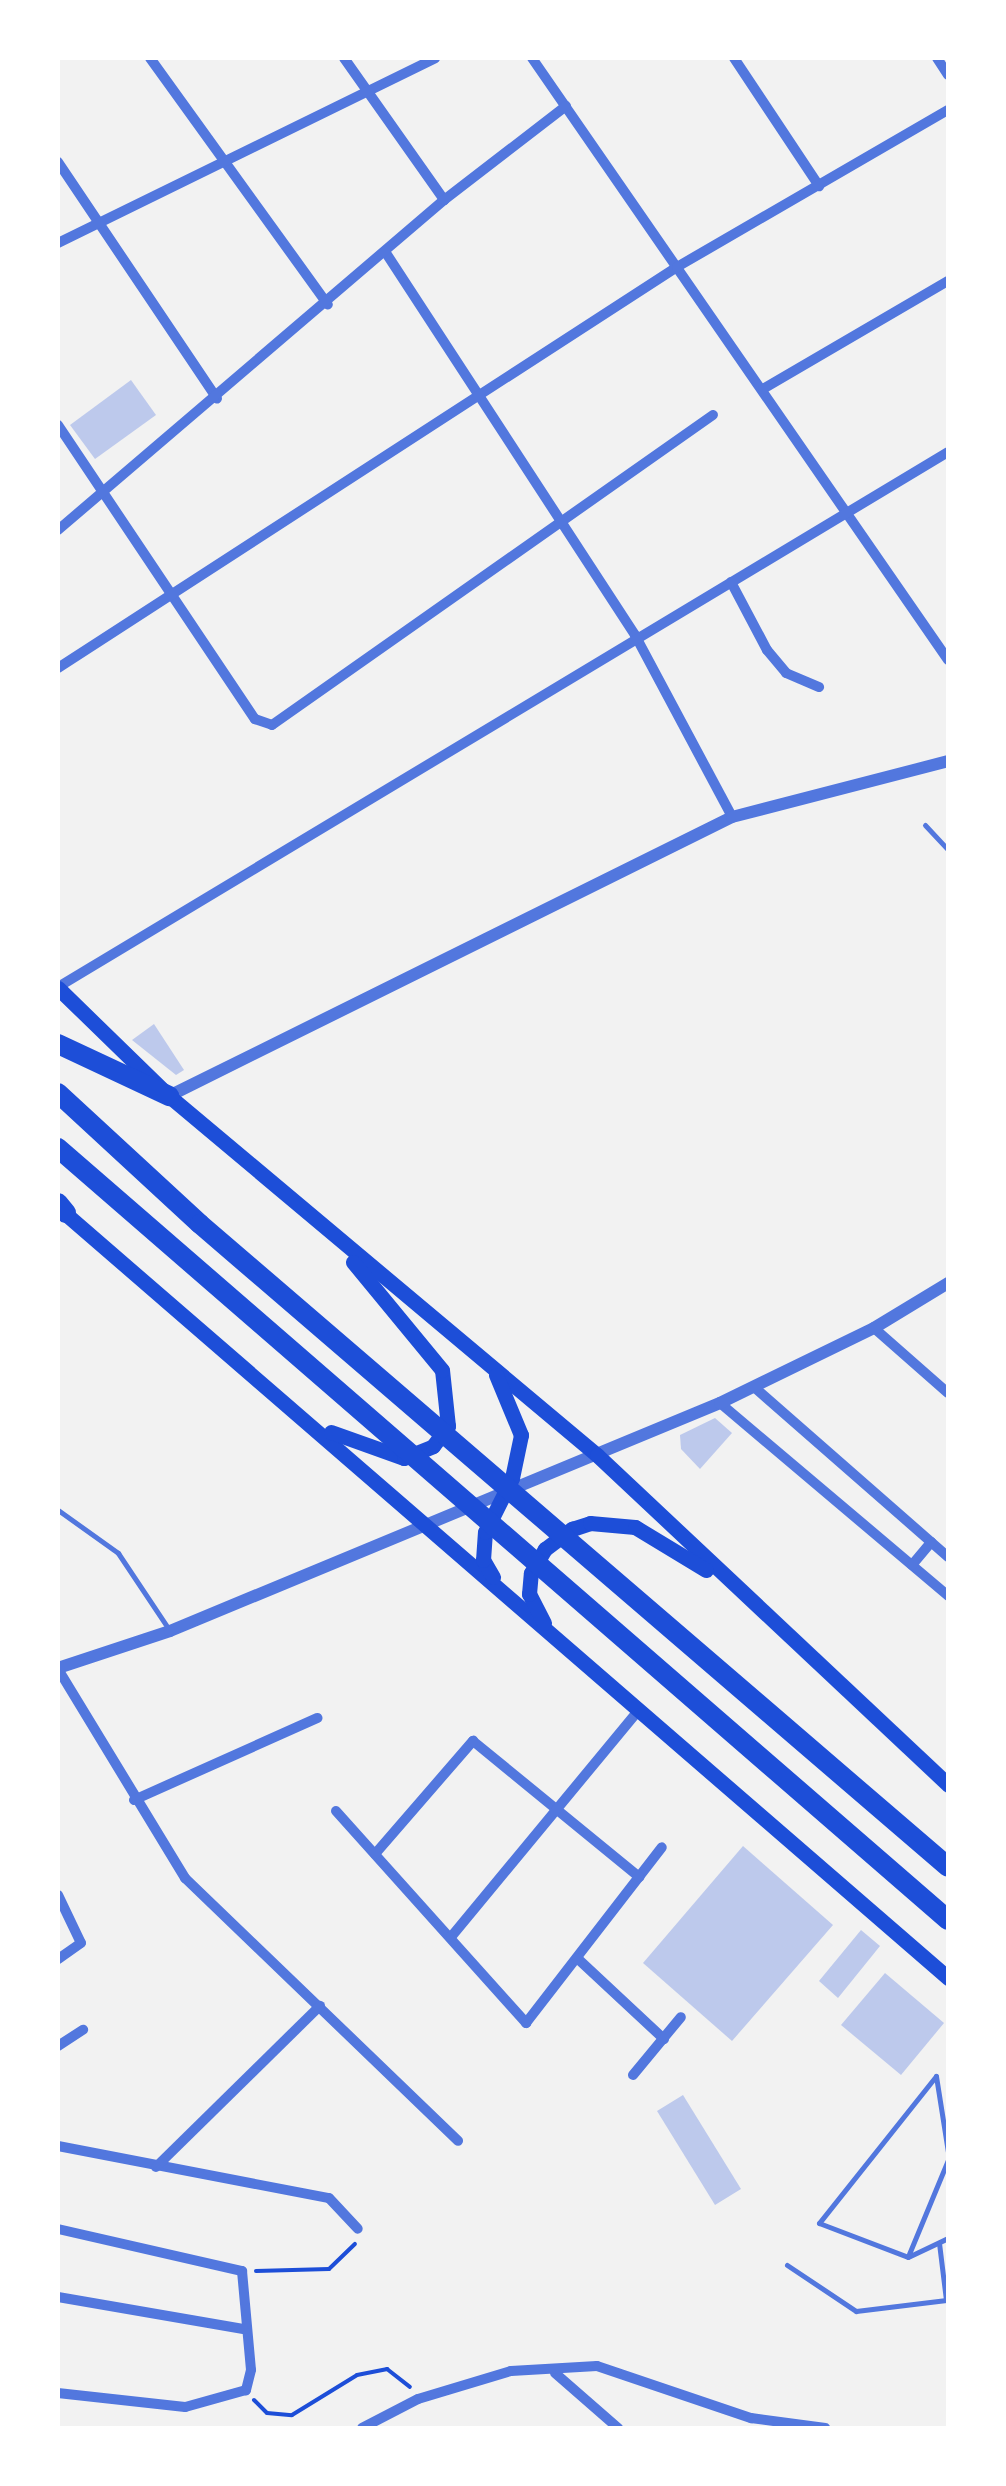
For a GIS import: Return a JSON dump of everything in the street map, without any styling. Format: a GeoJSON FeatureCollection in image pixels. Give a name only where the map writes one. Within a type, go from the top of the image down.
{"type":"FeatureCollection","features":[{"type":"Feature","properties":{"kind":"highway"},"geometry":{"type":"LineString","coordinates":[[58,1044],[169,1096]]}},
{"type":"Feature","properties":{"kind":"highway"},"geometry":{"type":"LineString","coordinates":[[58,1093],[200,1224],[841,1778],[948,1864]]}},
{"type":"Feature","properties":{"kind":"highway"},"geometry":{"type":"LineString","coordinates":[[58,1148],[948,1920]]}},
{"type":"Feature","properties":{"kind":"highway"},"geometry":{"type":"LineString","coordinates":[[884,1864],[948,1932]]}},
{"type":"Feature","properties":{"kind":"main road"},"geometry":{"type":"LineString","coordinates":[[58,987],[169,1096],[597,1455],[734,1588],[903,1739],[948,1785]]}},
{"type":"Feature","properties":{"kind":"main road"},"geometry":{"type":"LineString","coordinates":[[60,1208],[318,1427],[636,1712],[948,1978]]}},
{"type":"Feature","properties":{"kind":"main road"},"geometry":{"type":"LineString","coordinates":[[318,1427],[404,1458],[442,1439],[449,1414],[442,1370],[328,1232]]}},
{"type":"Feature","properties":{"kind":"main road"},"geometry":{"type":"LineString","coordinates":[[492,1367],[521,1435],[505,1492],[483,1544],[483,1560],[500,1590]]}},
{"type":"Feature","properties":{"kind":"main road"},"geometry":{"type":"LineString","coordinates":[[568,1650],[547,1629],[528,1594],[546,1550],[572,1529],[590,1523],[635,1527],[734,1588]]}},
{"type":"Feature","properties":{"kind":"main road"},"geometry":{"type":"LineString","coordinates":[[903,1739],[948,1771]]}},
{"type":"Feature","properties":{"kind":"street"},"geometry":{"type":"LineString","coordinates":[[150,58],[328,305]]}},
{"type":"Feature","properties":{"kind":"street"},"geometry":{"type":"LineString","coordinates":[[344,58],[444,200]]}},
{"type":"Feature","properties":{"kind":"street"},"geometry":{"type":"LineString","coordinates":[[58,243],[435,58]]}},
{"type":"Feature","properties":{"kind":"street"},"geometry":{"type":"LineString","coordinates":[[532,58],[850,511],[948,660]]}},
{"type":"Feature","properties":{"kind":"street"},"geometry":{"type":"LineString","coordinates":[[734,58],[820,186]]}},
{"type":"Feature","properties":{"kind":"street"},"geometry":{"type":"LineString","coordinates":[[936,58],[948,76]]}},
{"type":"Feature","properties":{"kind":"street"},"geometry":{"type":"LineString","coordinates":[[58,530],[328,305],[444,200],[566,106]]}},
{"type":"Feature","properties":{"kind":"street"},"geometry":{"type":"LineString","coordinates":[[58,668],[678,267],[948,110]]}},
{"type":"Feature","properties":{"kind":"street"},"geometry":{"type":"LineString","coordinates":[[58,162],[216,399]]}},
{"type":"Feature","properties":{"kind":"street"},"geometry":{"type":"LineString","coordinates":[[386,253],[635,635],[732,817]]}},
{"type":"Feature","properties":{"kind":"street"},"geometry":{"type":"LineString","coordinates":[[763,388],[948,281]]}},
{"type":"Feature","properties":{"kind":"street"},"geometry":{"type":"LineString","coordinates":[[58,425],[255,719],[272,725],[565,524],[713,415]]}},
{"type":"Feature","properties":{"kind":"street"},"geometry":{"type":"LineString","coordinates":[[58,987],[635,635],[948,452]]}},
{"type":"Feature","properties":{"kind":"street"},"geometry":{"type":"LineString","coordinates":[[731,582],[767,650],[786,673],[819,687]]}},
{"type":"Feature","properties":{"kind":"street"},"geometry":{"type":"LineString","coordinates":[[169,1096],[732,817],[948,761]]}},
{"type":"Feature","properties":{"kind":"street"},"geometry":{"type":"LineString","coordinates":[[458,2140],[185,1878],[134,1800],[58,1669],[170,1630],[720,1403],[874,1328],[948,1283]]}},
{"type":"Feature","properties":{"kind":"street"},"geometry":{"type":"LineString","coordinates":[[874,1328],[948,1393]]}},
{"type":"Feature","properties":{"kind":"street"},"geometry":{"type":"LineString","coordinates":[[754,1386],[948,1557]]}},
{"type":"Feature","properties":{"kind":"street"},"geometry":{"type":"LineString","coordinates":[[720,1403],[948,1596]]}},
{"type":"Feature","properties":{"kind":"street"},"geometry":{"type":"LineString","coordinates":[[912,1565],[932,1542]]}},
{"type":"Feature","properties":{"kind":"street"},"geometry":{"type":"LineString","coordinates":[[450,1937],[636,1712]]}},
{"type":"Feature","properties":{"kind":"street"},"geometry":{"type":"LineString","coordinates":[[134,1800],[316,1718]]}},
{"type":"Feature","properties":{"kind":"street"},"geometry":{"type":"LineString","coordinates":[[375,1854],[473,1742],[640,1877]]}},
{"type":"Feature","properties":{"kind":"street"},"geometry":{"type":"LineString","coordinates":[[336,1811],[526,2023],[662,1848]]}},
{"type":"Feature","properties":{"kind":"street"},"geometry":{"type":"LineString","coordinates":[[58,1895],[81,1943],[58,1959]]}},
{"type":"Feature","properties":{"kind":"street"},"geometry":{"type":"LineString","coordinates":[[577,1958],[664,2039]]}},
{"type":"Feature","properties":{"kind":"street"},"geometry":{"type":"LineString","coordinates":[[156,2167],[320,2006]]}},
{"type":"Feature","properties":{"kind":"street"},"geometry":{"type":"LineString","coordinates":[[633,2075],[681,2018]]}},
{"type":"Feature","properties":{"kind":"street"},"geometry":{"type":"LineString","coordinates":[[58,2046],[83,2030]]}},
{"type":"Feature","properties":{"kind":"street"},"geometry":{"type":"LineString","coordinates":[[58,2146],[329,2198],[358,2229]]}},
{"type":"Feature","properties":{"kind":"street"},"geometry":{"type":"LineString","coordinates":[[58,2229],[242,2270],[243,2329],[251,2370],[246,2390],[185,2406],[58,2393]]}},
{"type":"Feature","properties":{"kind":"street"},"geometry":{"type":"LineString","coordinates":[[58,2296],[243,2329]]}},
{"type":"Feature","properties":{"kind":"street"},"geometry":{"type":"LineString","coordinates":[[362,2428],[418,2399],[511,2371],[555,2373],[598,2366],[751,2418],[824,2428]]}},
{"type":"Feature","properties":{"kind":"street"},"geometry":{"type":"LineString","coordinates":[[555,2373],[618,2428]]}},
{"type":"Feature","properties":{"kind":"lane"},"geometry":{"type":"LineString","coordinates":[[925,824],[948,850]]}},
{"type":"Feature","properties":{"kind":"lane"},"geometry":{"type":"LineString","coordinates":[[58,1510],[118,1552],[170,1630]]}},
{"type":"Feature","properties":{"kind":"lane"},"geometry":{"type":"LineString","coordinates":[[948,2152],[936,2076],[819,2222],[908,2257],[948,2238]]}},
{"type":"Feature","properties":{"kind":"lane"},"geometry":{"type":"LineString","coordinates":[[908,2257],[948,2160]]}},
{"type":"Feature","properties":{"kind":"lane"},"geometry":{"type":"LineString","coordinates":[[787,2265],[856,2311],[946,2300],[939,2243]]}},
{"type":"Feature","properties":{"kind":"path"},"geometry":{"type":"LineString","coordinates":[[242,2270],[329,2269],[355,2248],[358,2229]]}},
{"type":"Feature","properties":{"kind":"path"},"geometry":{"type":"LineString","coordinates":[[246,2390],[267,2414],[292,2415],[357,2375],[387,2369],[404,2378],[418,2399]]}},
{"type":"Feature","properties":{"kind":"building"},"geometry":{"type":"Polygon","coordinates":[[[131,380],[156,415],[95,459],[70,425],[131,380]]]}},
{"type":"Feature","properties":{"kind":"building"},"geometry":{"type":"Polygon","coordinates":[[[154,1024],[184,1070],[176,1075],[132,1040],[154,1024]]]}},
{"type":"Feature","properties":{"kind":"building"},"geometry":{"type":"Polygon","coordinates":[[[715,1418],[732,1433],[700,1469],[681,1449],[680,1435],[715,1418]]]}},
{"type":"Feature","properties":{"kind":"building"},"geometry":{"type":"Polygon","coordinates":[[[743,1846],[833,1925],[732,2041],[643,1963],[743,1846]]]}},
{"type":"Feature","properties":{"kind":"building"},"geometry":{"type":"Polygon","coordinates":[[[861,1930],[880,1946],[838,1998],[819,1981],[861,1930]]]}},
{"type":"Feature","properties":{"kind":"building"},"geometry":{"type":"Polygon","coordinates":[[[885,1973],[944,2023],[901,2075],[841,2025],[885,1973]]]}},
{"type":"Feature","properties":{"kind":"building"},"geometry":{"type":"Polygon","coordinates":[[[683,2095],[741,2189],[715,2205],[657,2111],[683,2095]]]}}]}
